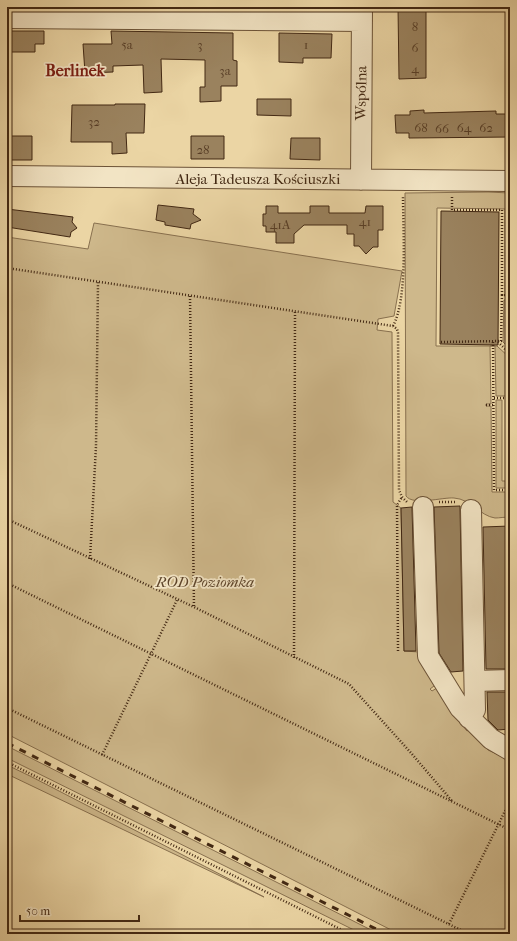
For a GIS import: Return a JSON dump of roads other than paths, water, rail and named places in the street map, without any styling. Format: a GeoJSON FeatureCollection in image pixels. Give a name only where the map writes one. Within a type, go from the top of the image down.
{"type":"FeatureCollection","features":[{"type":"Feature","properties":{"kind":"street"},"geometry":{"type":"LineString","coordinates":[[7,18],[362,14]]}},
{"type":"Feature","properties":{"kind":"street","name":"Wspólna"},"geometry":{"type":"LineString","coordinates":[[361,180],[362,14]]}},
{"type":"Feature","properties":{"kind":"street","name":"Aleja Tadeusza Kościuszki"},"geometry":{"type":"LineString","coordinates":[[7,176],[510,181]]}},
{"type":"Feature","properties":{"kind":"street"},"geometry":{"type":"LineString","coordinates":[[423,505],[428,656],[452,698],[469,718],[491,739],[510,750]]}},
{"type":"Feature","properties":{"kind":"street"},"geometry":{"type":"LineString","coordinates":[[469,718],[475,710],[471,510]]}},
{"type":"Feature","properties":{"kind":"street"},"geometry":{"type":"LineString","coordinates":[[474,681],[510,680]]}},
{"type":"Feature","properties":{"kind":"railway"},"geometry":{"type":"LineString","coordinates":[[7,743],[386,934]]}},
{"type":"Feature","properties":{"kind":"district","name":"Berlinek"},"geometry":{"type":"Point","coordinates":[75,70]}},
{"type":"Feature","properties":{"kind":"park label","name":"ROD Poziomka"},"geometry":{"type":"Point","coordinates":[205,582]}}]}
